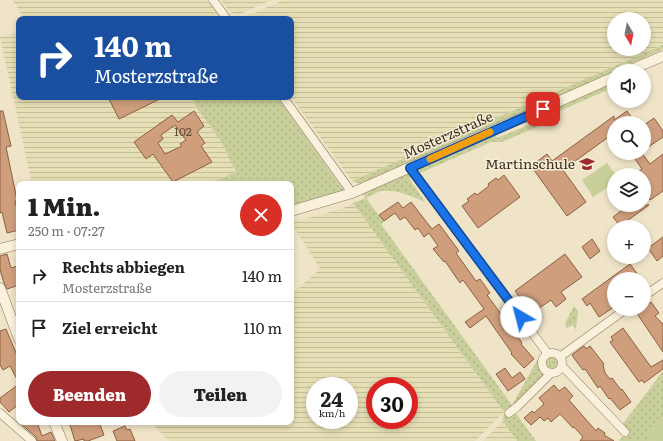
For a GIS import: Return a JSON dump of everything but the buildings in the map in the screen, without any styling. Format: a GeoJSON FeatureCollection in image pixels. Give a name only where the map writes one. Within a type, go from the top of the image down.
{"type":"FeatureCollection","features":[{"type":"Feature","properties":{"kind":"street"},"geometry":{"type":"LineString","coordinates":[[213,0],[224,16]]}},
{"type":"Feature","properties":{"kind":"street"},"geometry":{"type":"LineString","coordinates":[[644,64],[663,56]]}},
{"type":"Feature","properties":{"kind":"street","name":"Mosterzstraße"},"geometry":{"type":"LineString","coordinates":[[294,210],[352,193],[607,80]]}},
{"type":"Feature","properties":{"kind":"street"},"geometry":{"type":"LineString","coordinates":[[285,100],[352,193]]}},
{"type":"Feature","properties":{"kind":"street"},"geometry":{"type":"LineString","coordinates":[[410,168],[548,354]]}},
{"type":"Feature","properties":{"kind":"street"},"geometry":{"type":"LineString","coordinates":[[0,249],[16,245]]}},
{"type":"Feature","properties":{"kind":"street"},"geometry":{"type":"LineString","coordinates":[[651,291],[663,283]]}},
{"type":"Feature","properties":{"kind":"street"},"geometry":{"type":"LineString","coordinates":[[0,288],[16,331]]}},
{"type":"Feature","properties":{"kind":"street"},"geometry":{"type":"LineString","coordinates":[[561,356],[616,316]]}},
{"type":"Feature","properties":{"kind":"street"},"geometry":{"type":"LineString","coordinates":[[509,413],[552,374],[558,372],[563,361],[561,356],[555,353],[548,354],[543,358],[542,365],[545,371],[552,374]]}},
{"type":"Feature","properties":{"kind":"street"},"geometry":{"type":"LineString","coordinates":[[562,366],[625,432]]}},
{"type":"Feature","properties":{"kind":"street"},"geometry":{"type":"LineString","coordinates":[[0,413],[32,441]]}},
{"type":"Feature","properties":{"kind":"street"},"geometry":{"type":"LineString","coordinates":[[55,425],[62,441]]}},
{"type":"Feature","properties":{"kind":"shaded area"},"geometry":{"type":"Polygon","coordinates":[[[12,0],[207,0],[219,16],[23,16],[12,0]]]}},
{"type":"Feature","properties":{"kind":"shaded area"},"geometry":{"type":"Polygon","coordinates":[[[221,0],[271,0],[238,15],[230,12],[221,0]]]}},
{"type":"Feature","properties":{"kind":"shaded area"},"geometry":{"type":"Polygon","coordinates":[[[284,0],[663,0],[663,45],[651,50],[651,12],[607,12],[607,56],[638,56],[620,64],[607,64],[607,69],[352,181],[293,100],[294,16],[248,16],[284,0]]]}},
{"type":"Feature","properties":{"kind":"shaded area"},"geometry":{"type":"Polygon","coordinates":[[[16,33],[16,100],[193,100],[197,108],[221,141],[236,172],[215,181],[31,181],[0,37],[16,33]]]}},
{"type":"Feature","properties":{"kind":"shaded area"},"geometry":{"type":"Polygon","coordinates":[[[353,203],[504,412],[475,441],[169,441],[153,425],[294,425],[294,292],[320,269],[294,227],[294,221],[346,207],[353,203]]]}},
{"type":"Feature","properties":{"kind":"shaded area"},"geometry":{"type":"Polygon","coordinates":[[[503,421],[517,441],[483,441],[503,421]]]}},
{"type":"Feature","properties":{"kind":"green space"},"geometry":{"type":"Polygon","coordinates":[[[663,45],[663,49],[651,54],[651,50],[663,45]]]}},
{"type":"Feature","properties":{"kind":"green space"},"geometry":{"type":"Polygon","coordinates":[[[638,56],[648,56],[630,64],[620,64],[638,56]]]}},
{"type":"Feature","properties":{"kind":"green space"},"geometry":{"type":"Polygon","coordinates":[[[607,69],[607,75],[360,184],[352,181],[607,69]]]}},
{"type":"Feature","properties":{"kind":"green space"},"geometry":{"type":"Polygon","coordinates":[[[607,84],[607,90],[553,114],[539,126],[502,142],[491,142],[409,178],[425,202],[393,191],[381,191],[366,198],[362,194],[495,133],[497,138],[538,121],[535,115],[607,84]]]}},
{"type":"Feature","properties":{"kind":"green space"},"geometry":{"type":"Polygon","coordinates":[[[193,100],[279,100],[344,191],[294,206],[294,181],[215,181],[236,172],[221,141],[197,108],[193,100]]]}},
{"type":"Feature","properties":{"kind":"green space"},"geometry":{"type":"Polygon","coordinates":[[[607,163],[611,168],[607,168],[607,188],[593,197],[582,180],[607,163]]]}},
{"type":"Feature","properties":{"kind":"green space"},"geometry":{"type":"Polygon","coordinates":[[[366,198],[384,222],[381,224],[512,405],[515,412],[536,441],[517,441],[503,421],[504,412],[353,203],[366,198]]]}},
{"type":"Feature","properties":{"kind":"green space"},"geometry":{"type":"Polygon","coordinates":[[[574,306],[578,311],[576,330],[573,325],[567,328],[565,323],[574,306]]]}},
{"type":"Feature","properties":{"kind":"green space"},"geometry":{"type":"Polygon","coordinates":[[[552,356],[557,358],[559,363],[557,368],[552,370],[547,368],[545,363],[547,358],[552,356]]]}},
{"type":"Feature","properties":{"kind":"green space"},"geometry":{"type":"Polygon","coordinates":[[[539,357],[541,369],[545,378],[522,395],[523,397],[512,405],[539,357]]]}},
{"type":"Feature","properties":{"kind":"green space"},"geometry":{"type":"Polygon","coordinates":[[[663,371],[663,417],[647,437],[651,441],[620,441],[619,440],[628,432],[622,425],[663,371]]]}},
{"type":"Feature","properties":{"kind":"green space"},"geometry":{"type":"Polygon","coordinates":[[[663,417],[663,441],[651,441],[646,437],[663,417]]]}},
{"type":"Feature","properties":{"kind":"slow traffic"},"geometry":{"type":"LineString","coordinates":[[430,159],[490,132]]}},
{"type":"Feature","properties":{"kind":"place","name":"Martinschule"},"geometry":{"type":"Point","coordinates":[587,164]}},
{"type":"Feature","properties":{"kind":"route"},"geometry":{"type":"LineString","coordinates":[[521,317],[410,168],[543,109]]}}]}
